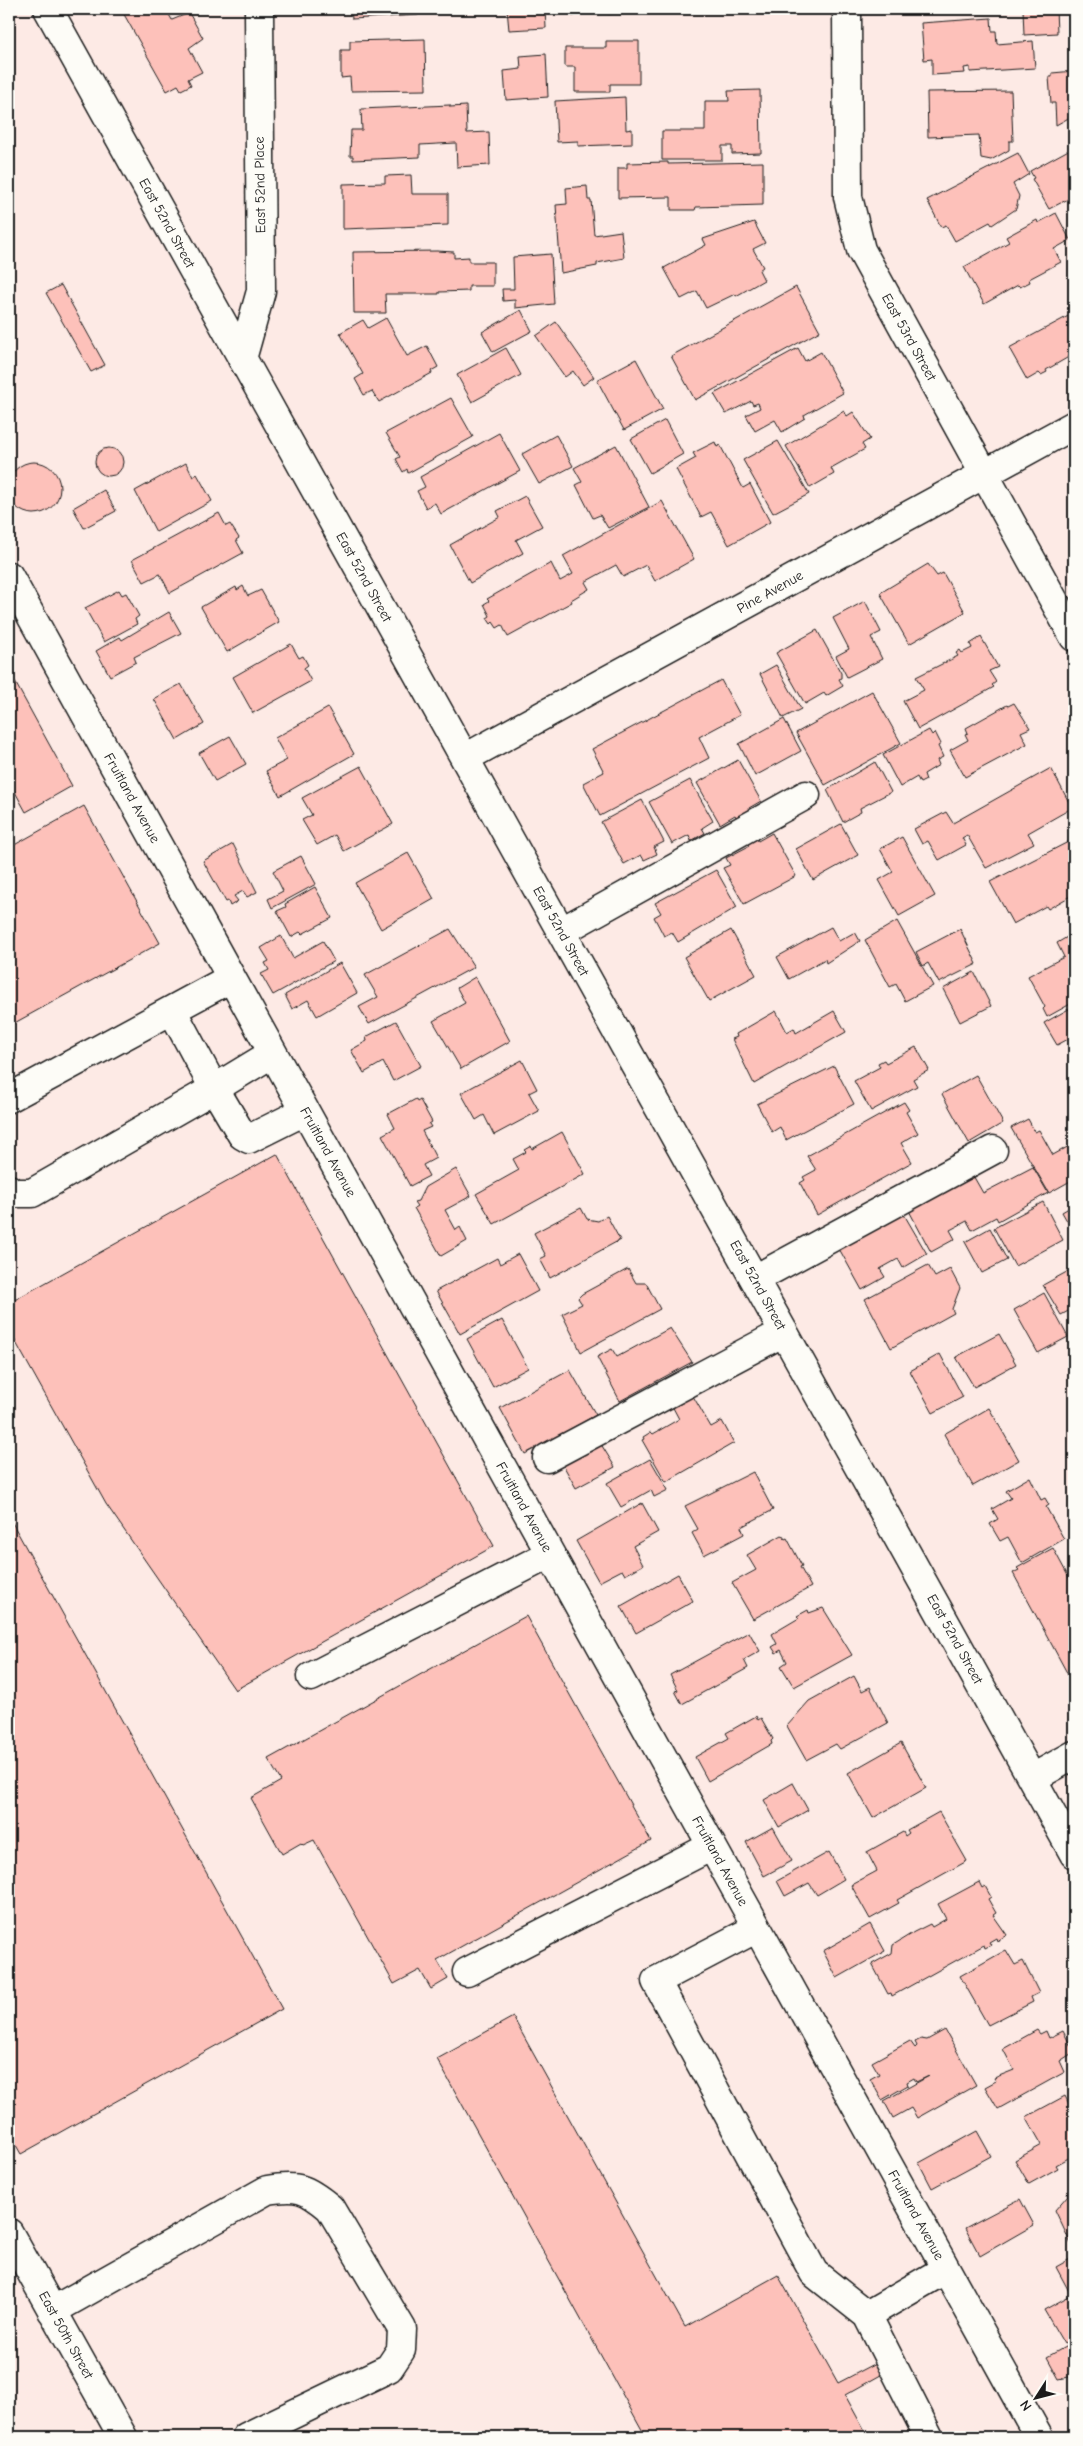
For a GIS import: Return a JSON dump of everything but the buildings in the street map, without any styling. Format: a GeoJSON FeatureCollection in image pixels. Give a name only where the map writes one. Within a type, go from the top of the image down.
{"type":"FeatureCollection","features":[{"type":"Feature","properties":{"kind":"street","name":"East 52nd Street"},"geometry":{"type":"LineString","coordinates":[[48,9],[1074,1854]]}},
{"type":"Feature","properties":{"kind":"street","name":"East 52nd Place"},"geometry":{"type":"LineString","coordinates":[[242,359],[261,291],[259,9]]}},
{"type":"Feature","properties":{"kind":"street","name":"East 53rd Street"},"geometry":{"type":"LineString","coordinates":[[847,9],[848,197],[861,250],[1074,636]]}},
{"type":"Feature","properties":{"kind":"street","name":"Pine Avenue"},"geometry":{"type":"LineString","coordinates":[[465,758],[1074,425]]}},
{"type":"Feature","properties":{"kind":"street","name":"Fruitland Avenue"},"geometry":{"type":"LineString","coordinates":[[9,576],[1039,2437]]}},
{"type":"Feature","properties":{"kind":"street"},"geometry":{"type":"LineString","coordinates":[[562,931],[806,795]]}},
{"type":"Feature","properties":{"kind":"street"},"geometry":{"type":"LineString","coordinates":[[9,1098],[231,978]]}},
{"type":"Feature","properties":{"kind":"street"},"geometry":{"type":"LineString","coordinates":[[172,1010],[210,1081],[217,1087],[216,1091],[242,1135],[250,1139],[305,1111]]}},
{"type":"Feature","properties":{"kind":"street"},"geometry":{"type":"LineString","coordinates":[[9,1189],[12,1192],[32,1193],[273,1053]]}},
{"type":"Feature","properties":{"kind":"street"},"geometry":{"type":"LineString","coordinates":[[755,1279],[993,1150]]}},
{"type":"Feature","properties":{"kind":"street"},"geometry":{"type":"LineString","coordinates":[[548,1458],[784,1332]]}},
{"type":"Feature","properties":{"kind":"street"},"geometry":{"type":"LineString","coordinates":[[311,1677],[550,1554]]}},
{"type":"Feature","properties":{"kind":"street"},"geometry":{"type":"LineString","coordinates":[[1032,1778],[1074,1755]]}},
{"type":"Feature","properties":{"kind":"street"},"geometry":{"type":"LineString","coordinates":[[467,1972],[712,1846]]}},
{"type":"Feature","properties":{"kind":"street"},"geometry":{"type":"LineString","coordinates":[[757,1928],[656,1982],[814,2273],[867,2315],[929,2437]]}},
{"type":"Feature","properties":{"kind":"street"},"geometry":{"type":"LineString","coordinates":[[52,2311],[267,2190],[290,2186],[313,2194],[330,2208],[402,2329],[401,2350],[389,2368],[246,2437]]}},
{"type":"Feature","properties":{"kind":"street","name":"East 50th Street"},"geometry":{"type":"LineString","coordinates":[[9,2233],[123,2437]]}},
{"type":"Feature","properties":{"kind":"street"},"geometry":{"type":"LineString","coordinates":[[867,2315],[946,2269]]}}]}
